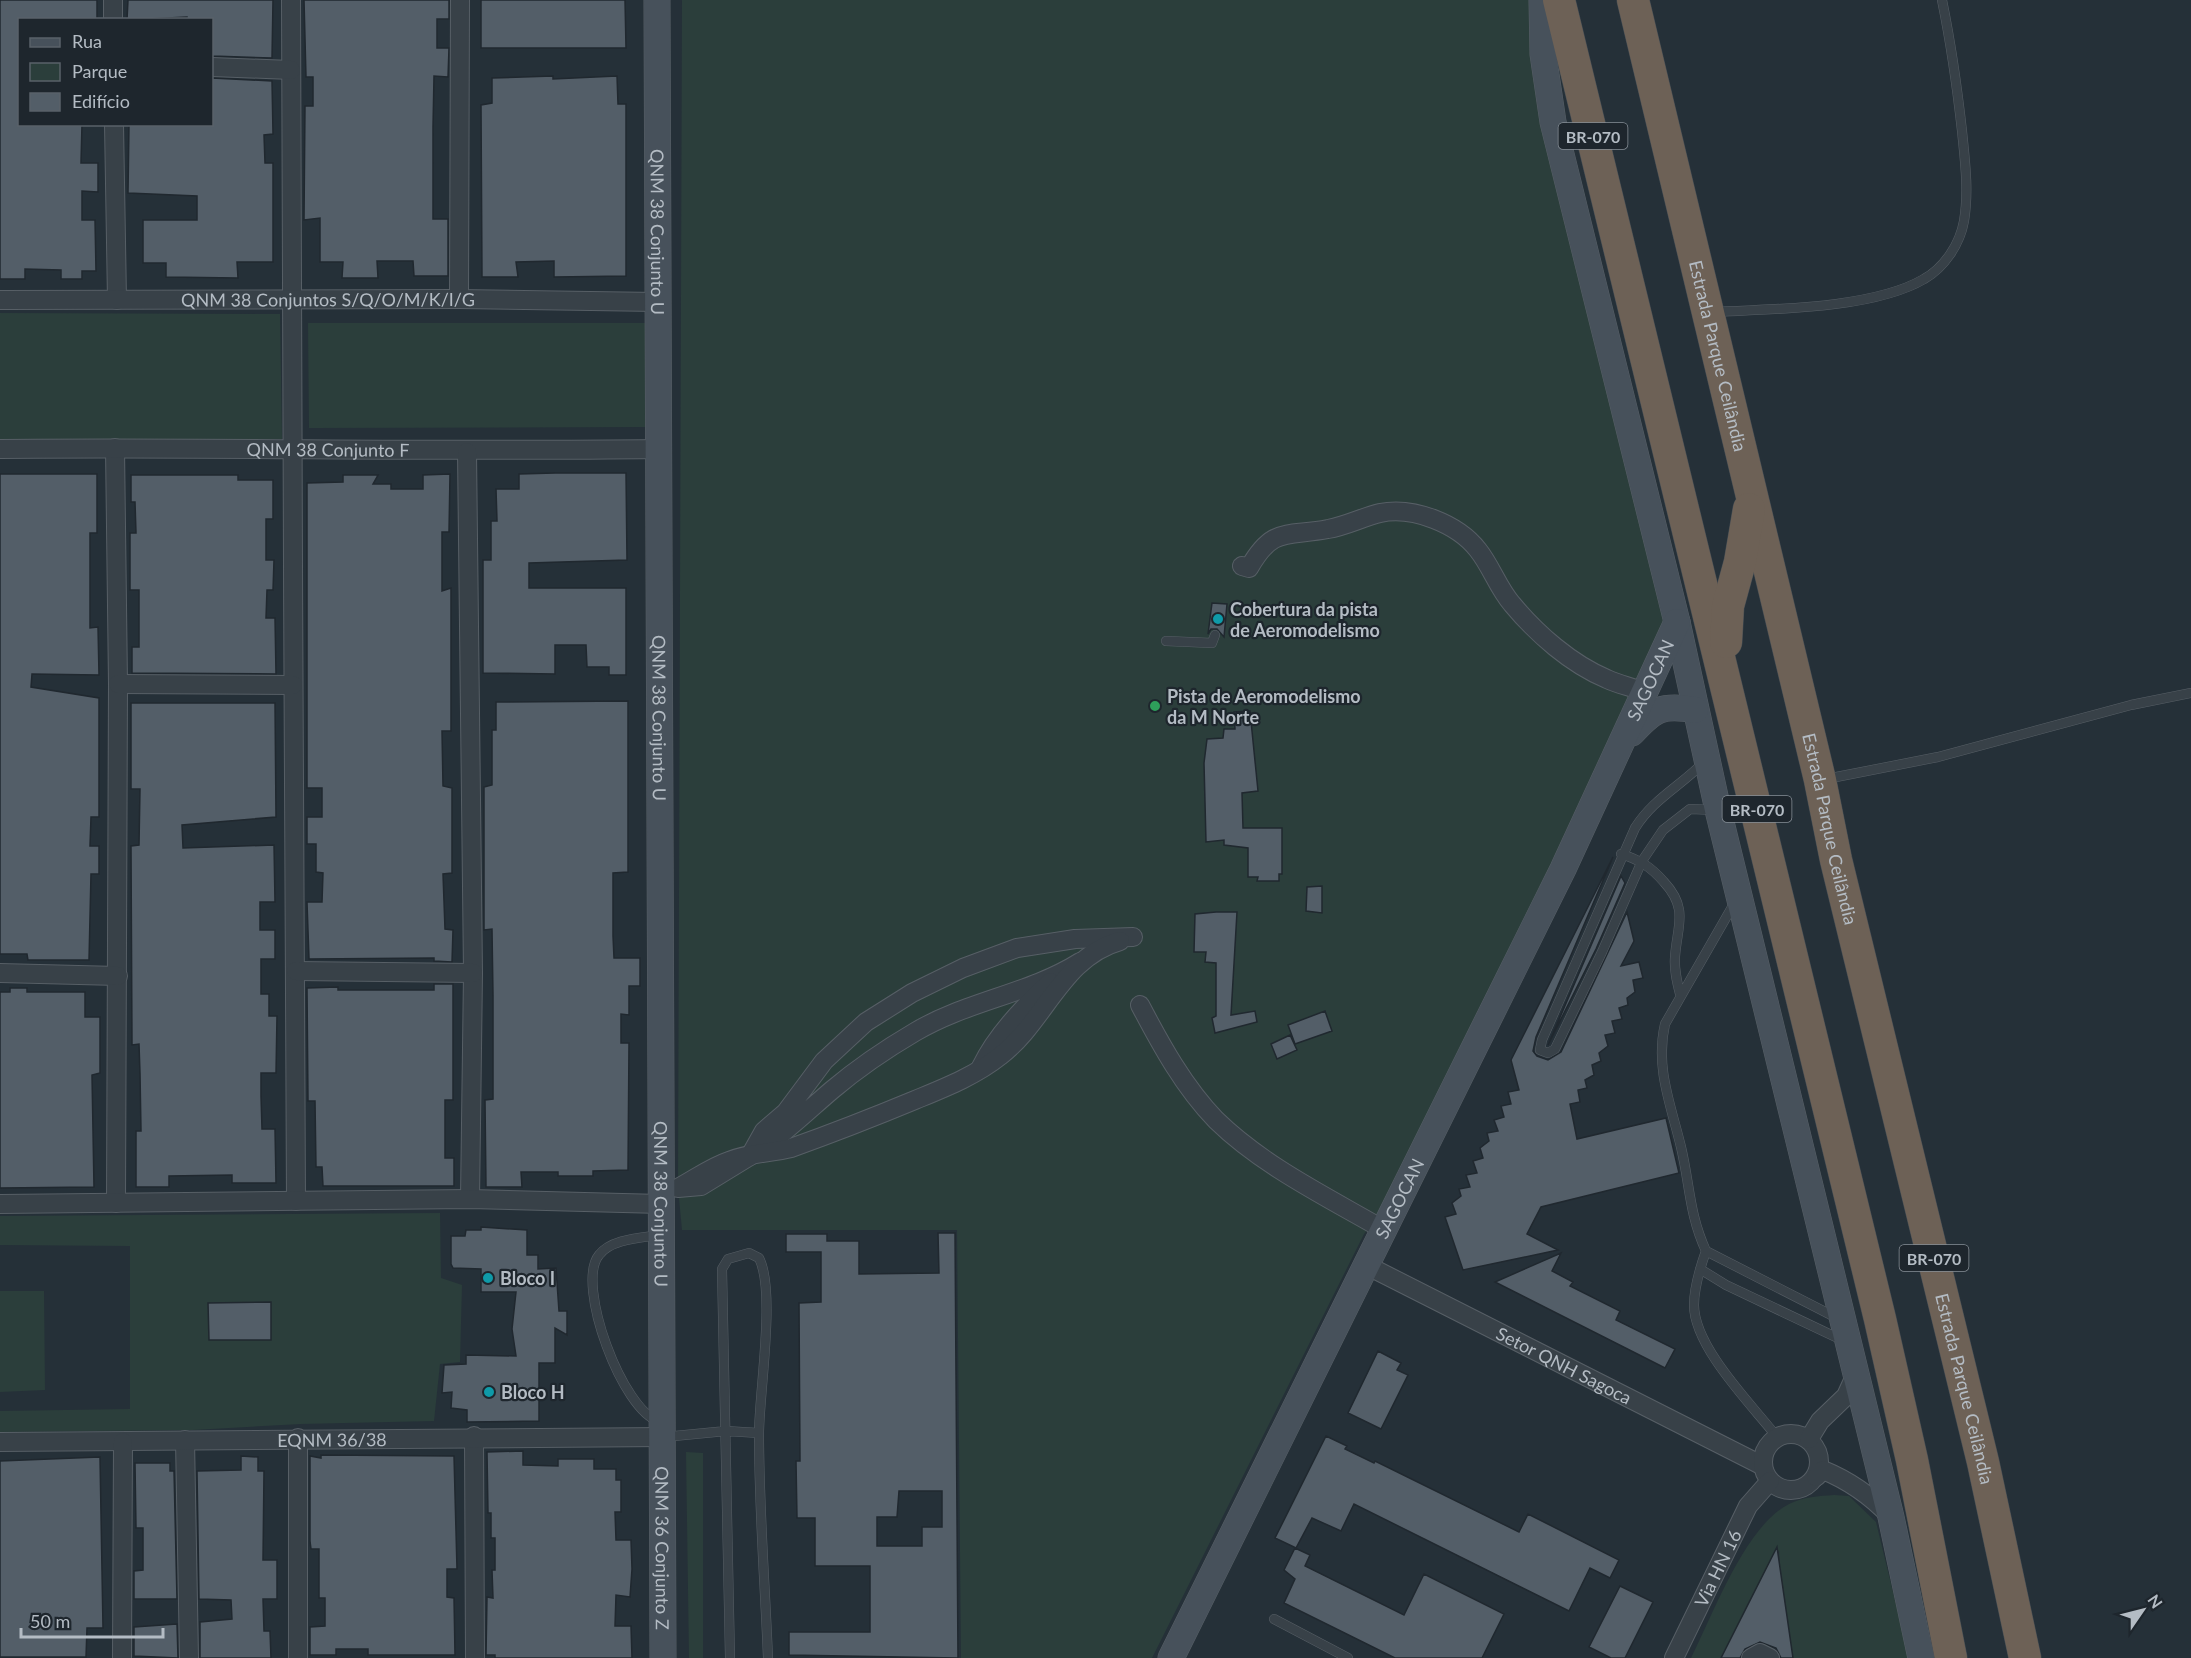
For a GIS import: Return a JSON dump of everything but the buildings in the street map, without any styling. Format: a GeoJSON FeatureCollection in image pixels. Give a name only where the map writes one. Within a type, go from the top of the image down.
{"type":"FeatureCollection","features":[{"type":"Feature","properties":{"kind":"highway","name":"BR-070"},"geometry":{"type":"LineString","coordinates":[[1559,0],[1728,686],[1883,1331],[1912,1460],[1951,1658]]}},
{"type":"Feature","properties":{"kind":"highway","name":"Estrada Parque Ceilândia"},"geometry":{"type":"LineString","coordinates":[[1633,0],[1820,780],[1836,860],[1983,1462],[2025,1658]]}},
{"type":"Feature","properties":{"kind":"highway"},"geometry":{"type":"LineString","coordinates":[[1728,686],[1725,632],[1734,580],[1740,562],[1751,493]]}},
{"type":"Feature","properties":{"kind":"highway"},"geometry":{"type":"LineString","coordinates":[[1685,512],[1704,544],[1761,608],[1789,652]]}},
{"type":"Feature","properties":{"kind":"street"},"geometry":{"type":"LineString","coordinates":[[113,0],[113,18]]}},
{"type":"Feature","properties":{"kind":"street"},"geometry":{"type":"LineString","coordinates":[[291,0],[293,300],[291,447],[296,1201]]}},
{"type":"Feature","properties":{"kind":"street"},"geometry":{"type":"LineString","coordinates":[[459,299],[460,0]]}},
{"type":"Feature","properties":{"kind":"street","name":"QNM 38 Conjunto U"},"geometry":{"type":"LineString","coordinates":[[657,0],[657,449],[664,1430]]}},
{"type":"Feature","properties":{"kind":"street"},"geometry":{"type":"LineString","coordinates":[[1542,0],[1543,54],[1553,122],[1677,622],[1718,810],[1891,1517],[1921,1658]]}},
{"type":"Feature","properties":{"kind":"street"},"geometry":{"type":"LineString","coordinates":[[213,67],[291,70]]}},
{"type":"Feature","properties":{"kind":"street"},"geometry":{"type":"LineString","coordinates":[[114,126],[117,300]]}},
{"type":"Feature","properties":{"kind":"street","name":"QNM 38 Conjuntos S/Q/O/M/K/I/G"},"geometry":{"type":"LineString","coordinates":[[0,300],[459,299],[657,302]]}},
{"type":"Feature","properties":{"kind":"street","name":"QNM 38 Conjunto F"},"geometry":{"type":"LineString","coordinates":[[0,449],[291,447],[467,452],[657,449]]}},
{"type":"Feature","properties":{"kind":"street"},"geometry":{"type":"LineString","coordinates":[[115,448],[118,684],[116,1203]]}},
{"type":"Feature","properties":{"kind":"street"},"geometry":{"type":"LineString","coordinates":[[467,452],[473,973],[470,1199]]}},
{"type":"Feature","properties":{"kind":"street"},"geometry":{"type":"LineString","coordinates":[[1242,566],[1249,568],[1258,552],[1280,534],[1330,529],[1383,512],[1430,519],[1449,525],[1467,537],[1479,551],[1511,603],[1577,664],[1607,679],[1646,693]]}},
{"type":"Feature","properties":{"kind":"street","name":"SAGOCAN"},"geometry":{"type":"LineString","coordinates":[[1171,1658],[1625,739],[1677,622]]}},
{"type":"Feature","properties":{"kind":"street"},"geometry":{"type":"LineString","coordinates":[[118,684],[293,685]]}},
{"type":"Feature","properties":{"kind":"street","name":"SAGOCAN"},"geometry":{"type":"LineString","coordinates":[[1625,739],[1647,716],[1662,708],[1677,707],[1695,710]]}},
{"type":"Feature","properties":{"kind":"street"},"geometry":{"type":"LineString","coordinates":[[1133,937],[1106,945],[1056,976],[987,999],[917,1030],[855,1071],[774,1142],[750,1156],[764,1131],[786,1112],[824,1061],[866,1022],[912,993],[963,968],[1017,948],[1075,939],[1133,937]]}},
{"type":"Feature","properties":{"kind":"street"},"geometry":{"type":"LineString","coordinates":[[750,1156],[791,1149],[958,1082],[1000,1056],[1017,1040],[1080,962]]}},
{"type":"Feature","properties":{"kind":"street"},"geometry":{"type":"LineString","coordinates":[[296,971],[473,973]]}},
{"type":"Feature","properties":{"kind":"street"},"geometry":{"type":"LineString","coordinates":[[0,973],[118,976]]}},
{"type":"Feature","properties":{"kind":"street"},"geometry":{"type":"LineString","coordinates":[[980,1069],[989,1051],[1014,1019],[1056,976]]}},
{"type":"Feature","properties":{"kind":"street"},"geometry":{"type":"LineString","coordinates":[[1140,1005],[1162,1046],[1215,1119],[1250,1149],[1384,1230]]}},
{"type":"Feature","properties":{"kind":"street"},"geometry":{"type":"LineString","coordinates":[[0,1204],[470,1199],[662,1204]]}},
{"type":"Feature","properties":{"kind":"street","name":"Setor QNH Sagoca"},"geometry":{"type":"LineString","coordinates":[[1366,1265],[1767,1473]]}},
{"type":"Feature","properties":{"kind":"street"},"geometry":{"type":"LineString","coordinates":[[1809,1439],[1820,1421],[1846,1396],[1856,1374]]}},
{"type":"Feature","properties":{"kind":"street","name":"EQNM 36/38"},"geometry":{"type":"LineString","coordinates":[[0,1442],[474,1436],[664,1430]]}},
{"type":"Feature","properties":{"kind":"street","name":"QNM 36 Conjunto Z"},"geometry":{"type":"LineString","coordinates":[[663,1658],[664,1430]]}},
{"type":"Feature","properties":{"kind":"street"},"geometry":{"type":"LineString","coordinates":[[1816,1477],[1819,1469],[1818,1453],[1809,1439],[1793,1433],[1777,1437],[1765,1449],[1767,1473],[1777,1487],[1794,1490],[1810,1483],[1816,1477],[1823,1470],[1848,1481],[1875,1500],[1891,1517]]}},
{"type":"Feature","properties":{"kind":"street"},"geometry":{"type":"LineString","coordinates":[[474,1436],[475,1658]]}},
{"type":"Feature","properties":{"kind":"street"},"geometry":{"type":"LineString","coordinates":[[298,1438],[298,1658]]}},
{"type":"Feature","properties":{"kind":"street"},"geometry":{"type":"LineString","coordinates":[[185,1440],[189,1658]]}},
{"type":"Feature","properties":{"kind":"street"},"geometry":{"type":"LineString","coordinates":[[122,1658],[123,1442]]}},
{"type":"Feature","properties":{"kind":"street","name":"Via HN 16"},"geometry":{"type":"LineString","coordinates":[[1674,1658],[1748,1506],[1767,1473]]}},
{"type":"Feature","properties":{"kind":"street"},"geometry":{"type":"LineString","coordinates":[[1750,1658],[1760,1653],[1770,1658]]}},
{"type":"Feature","properties":{"kind":"lane"},"geometry":{"type":"LineString","coordinates":[[1708,313],[1824,306],[1890,293],[1924,279],[1954,250],[1964,224],[1966,173],[1955,66],[1942,0]]}},
{"type":"Feature","properties":{"kind":"lane"},"geometry":{"type":"LineString","coordinates":[[1166,640],[1212,643],[1215,635]]}},
{"type":"Feature","properties":{"kind":"lane"},"geometry":{"type":"LineString","coordinates":[[1820,780],[1938,758],[2120,708],[2191,693]]}},
{"type":"Feature","properties":{"kind":"lane"},"geometry":{"type":"LineString","coordinates":[[1707,759],[1683,783],[1646,810],[1621,855],[1542,1040],[1540,1050],[1548,1053],[1555,1048],[1602,952],[1642,861],[1663,830],[1678,816],[1690,809],[1718,810]]}},
{"type":"Feature","properties":{"kind":"lane"},"geometry":{"type":"LineString","coordinates":[[1621,855],[1642,861],[1669,888],[1679,904],[1681,923],[1675,971],[1680,994]]}},
{"type":"Feature","properties":{"kind":"lane"},"geometry":{"type":"LineString","coordinates":[[1739,895],[1680,994],[1665,1024],[1660,1045],[1661,1070],[1681,1147],[1691,1214],[1706,1251],[1846,1332]]}},
{"type":"Feature","properties":{"kind":"lane"},"geometry":{"type":"LineString","coordinates":[[662,1235],[606,1248],[592,1265],[592,1280],[602,1329],[614,1365],[643,1411],[664,1430],[759,1433]]}},
{"type":"Feature","properties":{"kind":"lane"},"geometry":{"type":"LineString","coordinates":[[1706,1251],[1700,1269],[1694,1307],[1700,1334],[1717,1365],[1777,1437]]}},
{"type":"Feature","properties":{"kind":"lane"},"geometry":{"type":"LineString","coordinates":[[730,1658],[726,1431],[721,1333],[722,1269],[728,1259],[749,1253],[759,1258],[764,1277],[765,1348],[759,1433],[768,1658]]}},
{"type":"Feature","properties":{"kind":"lane"},"geometry":{"type":"LineString","coordinates":[[1700,1269],[1734,1289],[1846,1332]]}},
{"type":"Feature","properties":{"kind":"lane"},"geometry":{"type":"LineString","coordinates":[[1274,1619],[1348,1658]]}},
{"type":"Feature","properties":{"kind":"green space"},"geometry":{"type":"Polygon","coordinates":[[[682,0],[1534,0],[1665,624],[1664,636],[1378,1218],[1364,1234],[1152,1658],[961,1658],[957,1230],[682,1230],[678,1188],[682,0]]]}},
{"type":"Feature","properties":{"kind":"green space"},"geometry":{"type":"Polygon","coordinates":[[[0,313],[280,314],[282,439],[0,442],[0,313]]]}},
{"type":"Feature","properties":{"kind":"green space"},"geometry":{"type":"Polygon","coordinates":[[[308,323],[649,323],[646,427],[309,428],[308,323]]]}},
{"type":"Feature","properties":{"kind":"green space"},"geometry":{"type":"Polygon","coordinates":[[[440,1213],[441,1278],[462,1285],[460,1362],[440,1364],[434,1421],[301,1424],[193,1430],[0,1432],[0,1411],[130,1409],[130,1246],[0,1245],[0,1216],[440,1213]]]}},
{"type":"Feature","properties":{"kind":"green space"},"geometry":{"type":"Polygon","coordinates":[[[0,1291],[44,1291],[45,1390],[0,1392],[0,1291]]]}},
{"type":"Feature","properties":{"kind":"green space"},"geometry":{"type":"Polygon","coordinates":[[[686,1452],[703,1453],[703,1658],[689,1658],[686,1452]]]}},
{"type":"Feature","properties":{"kind":"green space"},"geometry":{"type":"Polygon","coordinates":[[[1849,1496],[1876,1522],[1909,1658],[1784,1658],[1779,1550],[1724,1658],[1691,1658],[1732,1573],[1758,1531],[1773,1515],[1789,1504],[1805,1498],[1849,1496]]]}},
{"type":"Feature","properties":{"kind":"place","name":"Cobertura da pista de Aeromodelismo"},"geometry":{"type":"Point","coordinates":[1218,619]}},
{"type":"Feature","properties":{"kind":"place","name":"Pista de Aeromodelismo da M Norte"},"geometry":{"type":"Point","coordinates":[1155,706]}},
{"type":"Feature","properties":{"kind":"place","name":"Bloco I"},"geometry":{"type":"Point","coordinates":[488,1278]}},
{"type":"Feature","properties":{"kind":"place","name":"Bloco H"},"geometry":{"type":"Point","coordinates":[489,1392]}}]}
